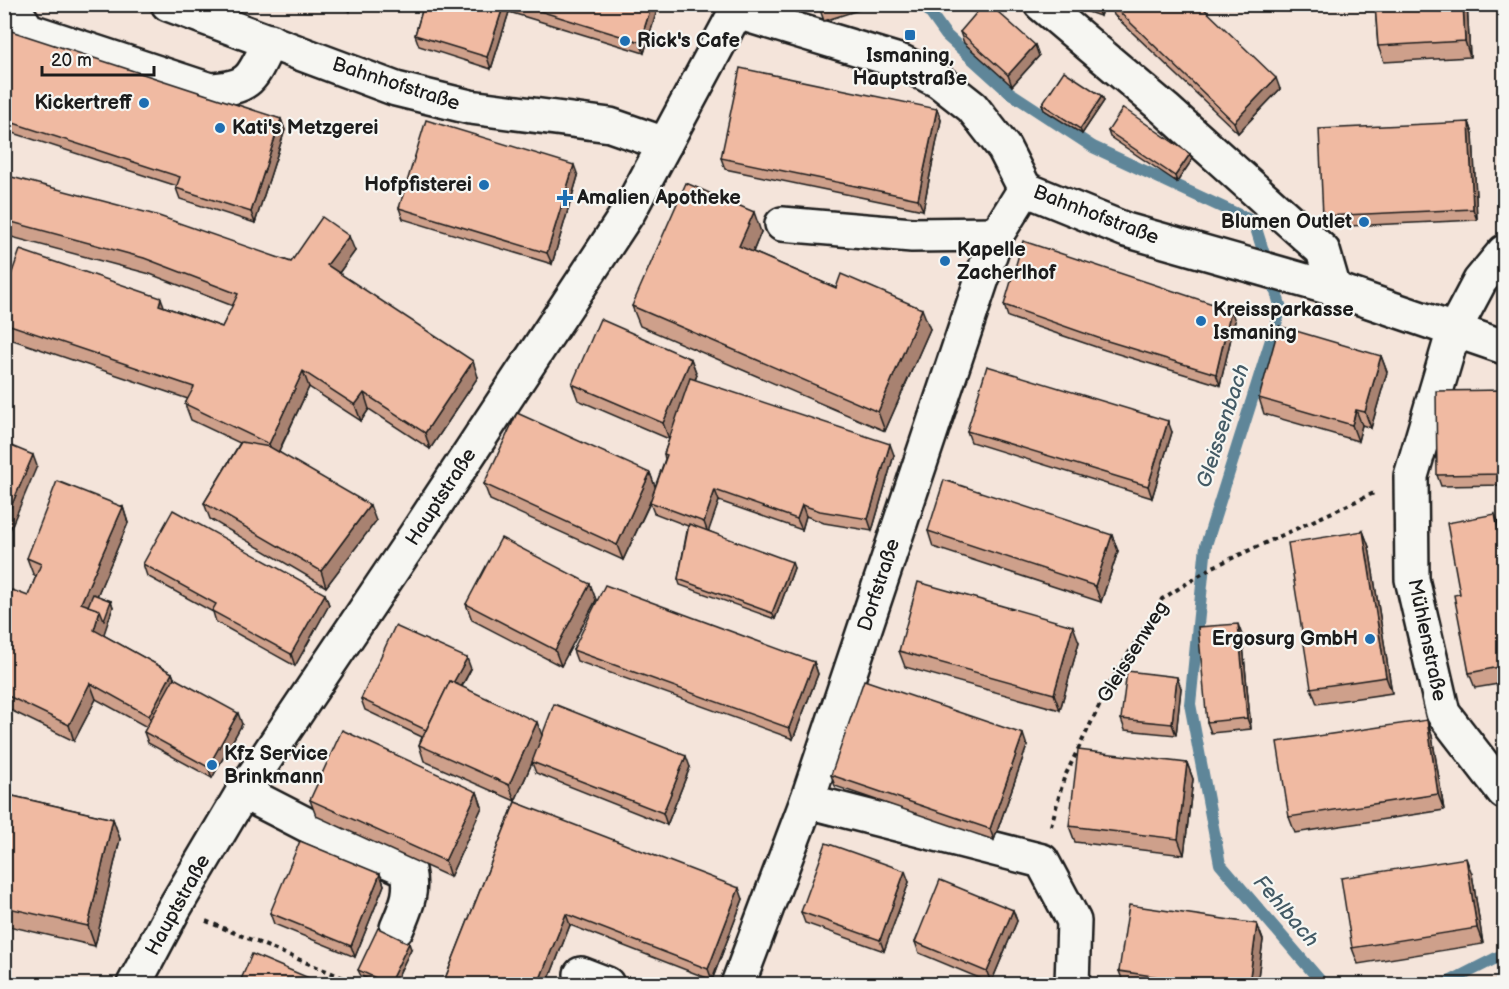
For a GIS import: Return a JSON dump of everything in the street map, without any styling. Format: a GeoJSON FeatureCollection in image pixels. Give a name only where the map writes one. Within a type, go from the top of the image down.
{"type":"FeatureCollection","features":[{"type":"Feature","properties":{"kind":"street"},"geometry":{"type":"LineString","coordinates":[[14,4],[15,10],[28,30],[210,90],[229,89],[251,79],[270,41]]}},
{"type":"Feature","properties":{"kind":"street"},"geometry":{"type":"LineString","coordinates":[[1041,4],[1165,109],[1323,251],[1334,289]]}},
{"type":"Feature","properties":{"kind":"street","name":"Bahnhofstraße"},"geometry":{"type":"LineString","coordinates":[[188,8],[396,89],[470,107],[610,125],[665,144]]}},
{"type":"Feature","properties":{"kind":"street","name":"Bahnhofstraße"},"geometry":{"type":"LineString","coordinates":[[739,8],[902,62],[939,81],[972,107],[1004,148],[1025,189],[1126,230],[1334,289],[1504,347]]}},
{"type":"Feature","properties":{"kind":"street","name":"Hauptstraße"},"geometry":{"type":"LineString","coordinates":[[134,984],[175,907],[243,792],[629,211],[739,8]]}},
{"type":"Feature","properties":{"kind":"street","name":"Dorfstraße"},"geometry":{"type":"LineString","coordinates":[[738,984],[807,801],[997,234],[1025,189]]}},
{"type":"Feature","properties":{"kind":"street"},"geometry":{"type":"LineString","coordinates":[[782,224],[912,235],[997,234]]}},
{"type":"Feature","properties":{"kind":"street","name":"Mühlenstraße"},"geometry":{"type":"LineString","coordinates":[[1504,252],[1480,281],[1454,330],[1411,476],[1412,579],[1443,713],[1504,792]]}},
{"type":"Feature","properties":{"kind":"street"},"geometry":{"type":"LineString","coordinates":[[243,792],[313,828],[408,870],[411,883],[410,896],[397,928]]}},
{"type":"Feature","properties":{"kind":"street"},"geometry":{"type":"LineString","coordinates":[[807,801],[1042,861],[1074,921],[1072,984]]}},
{"type":"Feature","properties":{"kind":"path","name":"Gleissenweg"},"geometry":{"type":"LineString","coordinates":[[1042,861],[1064,778],[1110,682],[1162,599],[1213,567],[1411,476]]}},
{"type":"Feature","properties":{"kind":"path"},"geometry":{"type":"LineString","coordinates":[[175,907],[358,984]]}},
{"type":"Feature","properties":{"kind":"building"},"geometry":{"type":"Polygon","coordinates":[[[424,4],[504,4],[487,57],[415,35],[424,4]]]}},
{"type":"Feature","properties":{"kind":"building"},"geometry":{"type":"Polygon","coordinates":[[[517,4],[652,4],[640,42],[517,4]]]}},
{"type":"Feature","properties":{"kind":"building"},"geometry":{"type":"Polygon","coordinates":[[[818,4],[836,4],[820,10],[818,4]]]}},
{"type":"Feature","properties":{"kind":"building"},"geometry":{"type":"Polygon","coordinates":[[[984,4],[989,4],[1035,45],[1008,75],[960,32],[984,4]]]}},
{"type":"Feature","properties":{"kind":"building"},"geometry":{"type":"Polygon","coordinates":[[[1081,4],[1100,4],[1097,10],[1081,4]]]}},
{"type":"Feature","properties":{"kind":"building"},"geometry":{"type":"Polygon","coordinates":[[[1111,4],[1199,4],[1276,78],[1234,122],[1111,4]]]}},
{"type":"Feature","properties":{"kind":"building"},"geometry":{"type":"Polygon","coordinates":[[[1375,4],[1463,4],[1465,41],[1378,46],[1375,4]]]}},
{"type":"Feature","properties":{"kind":"building"},"geometry":{"type":"Polygon","coordinates":[[[8,30],[281,119],[251,212],[176,188],[180,177],[4,120],[4,40],[8,30]]]}},
{"type":"Feature","properties":{"kind":"building"},"geometry":{"type":"Polygon","coordinates":[[[740,68],[937,109],[918,199],[721,158],[740,68]]]}},
{"type":"Feature","properties":{"kind":"building"},"geometry":{"type":"Polygon","coordinates":[[[1064,71],[1102,96],[1080,129],[1042,104],[1064,71]]]}},
{"type":"Feature","properties":{"kind":"building"},"geometry":{"type":"Polygon","coordinates":[[[1123,108],[1190,154],[1175,176],[1108,131],[1123,108]]]}},
{"type":"Feature","properties":{"kind":"building"},"geometry":{"type":"Polygon","coordinates":[[[426,120],[574,165],[547,253],[399,208],[426,120]]]}},
{"type":"Feature","properties":{"kind":"building"},"geometry":{"type":"Polygon","coordinates":[[[1469,122],[1473,209],[1323,216],[1319,129],[1469,122]]]}},
{"type":"Feature","properties":{"kind":"building"},"geometry":{"type":"Polygon","coordinates":[[[4,175],[156,215],[291,262],[322,217],[349,236],[327,265],[473,361],[425,433],[364,393],[355,405],[303,371],[269,444],[185,404],[194,387],[4,323],[4,295],[20,250],[161,298],[159,305],[222,327],[238,294],[144,258],[4,220],[4,175]]]}},
{"type":"Feature","properties":{"kind":"building"},"geometry":{"type":"Polygon","coordinates":[[[686,183],[754,212],[739,246],[836,288],[841,274],[922,309],[878,412],[632,306],[686,183]]]}},
{"type":"Feature","properties":{"kind":"building"},"geometry":{"type":"Polygon","coordinates":[[[1023,241],[1231,310],[1216,374],[1101,339],[1004,305],[1023,241]]]}},
{"type":"Feature","properties":{"kind":"building"},"geometry":{"type":"Polygon","coordinates":[[[600,319],[691,359],[663,423],[572,384],[600,319]]]}},
{"type":"Feature","properties":{"kind":"building"},"geometry":{"type":"Polygon","coordinates":[[[1279,326],[1381,356],[1365,412],[1356,410],[1352,425],[1259,398],[1279,326]]]}},
{"type":"Feature","properties":{"kind":"building"},"geometry":{"type":"Polygon","coordinates":[[[987,366],[1168,421],[1148,486],[967,431],[987,366]]]}},
{"type":"Feature","properties":{"kind":"building"},"geometry":{"type":"Polygon","coordinates":[[[690,378],[890,444],[868,519],[820,511],[802,505],[797,519],[715,490],[704,522],[650,502],[690,378]]]}},
{"type":"Feature","properties":{"kind":"building"},"geometry":{"type":"Polygon","coordinates":[[[1504,390],[1504,474],[1437,475],[1436,391],[1504,390]]]}},
{"type":"Feature","properties":{"kind":"building"},"geometry":{"type":"Polygon","coordinates":[[[517,413],[650,473],[617,545],[484,484],[517,413]]]}},
{"type":"Feature","properties":{"kind":"building"},"geometry":{"type":"Polygon","coordinates":[[[241,442],[270,447],[370,505],[321,571],[204,503],[241,442]]]}},
{"type":"Feature","properties":{"kind":"building"},"geometry":{"type":"Polygon","coordinates":[[[4,443],[33,455],[4,523],[4,443]]]}},
{"type":"Feature","properties":{"kind":"building"},"geometry":{"type":"Polygon","coordinates":[[[944,480],[1112,535],[1095,586],[928,531],[944,480]]]}},
{"type":"Feature","properties":{"kind":"building"},"geometry":{"type":"Polygon","coordinates":[[[57,481],[123,507],[81,603],[100,610],[94,630],[172,673],[149,716],[90,683],[69,725],[4,694],[4,609],[12,590],[28,596],[41,564],[27,558],[57,481]]]}},
{"type":"Feature","properties":{"kind":"building"},"geometry":{"type":"Polygon","coordinates":[[[173,510],[325,594],[291,654],[212,611],[216,604],[143,564],[173,510]]]}},
{"type":"Feature","properties":{"kind":"building"},"geometry":{"type":"Polygon","coordinates":[[[1495,514],[1504,560],[1504,666],[1469,673],[1454,595],[1460,594],[1447,523],[1495,514]]]}},
{"type":"Feature","properties":{"kind":"building"},"geometry":{"type":"Polygon","coordinates":[[[689,524],[792,562],[772,613],[678,579],[689,524]]]}},
{"type":"Feature","properties":{"kind":"building"},"geometry":{"type":"Polygon","coordinates":[[[1363,531],[1386,677],[1311,688],[1288,543],[1363,531]]]}},
{"type":"Feature","properties":{"kind":"building"},"geometry":{"type":"Polygon","coordinates":[[[501,538],[590,584],[555,650],[466,604],[501,538]]]}},
{"type":"Feature","properties":{"kind":"building"},"geometry":{"type":"Polygon","coordinates":[[[918,582],[1073,626],[1054,694],[899,651],[918,582]]]}},
{"type":"Feature","properties":{"kind":"building"},"geometry":{"type":"Polygon","coordinates":[[[605,585],[814,662],[789,728],[573,650],[605,585]]]}},
{"type":"Feature","properties":{"kind":"building"},"geometry":{"type":"Polygon","coordinates":[[[93,594],[111,601],[104,620],[100,610],[88,606],[93,594]]]}},
{"type":"Feature","properties":{"kind":"building"},"geometry":{"type":"Polygon","coordinates":[[[1238,624],[1247,718],[1207,722],[1198,627],[1238,624]]]}},
{"type":"Feature","properties":{"kind":"building"},"geometry":{"type":"Polygon","coordinates":[[[395,626],[467,658],[453,683],[450,681],[426,730],[361,699],[395,626]]]}},
{"type":"Feature","properties":{"kind":"building"},"geometry":{"type":"Polygon","coordinates":[[[1127,671],[1177,677],[1172,724],[1121,719],[1127,671]]]}},
{"type":"Feature","properties":{"kind":"building"},"geometry":{"type":"Polygon","coordinates":[[[174,678],[238,713],[208,767],[144,732],[174,678]]]}},
{"type":"Feature","properties":{"kind":"building"},"geometry":{"type":"Polygon","coordinates":[[[864,680],[1023,734],[990,829],[831,775],[864,680]]]}},
{"type":"Feature","properties":{"kind":"building"},"geometry":{"type":"Polygon","coordinates":[[[450,681],[537,722],[509,785],[419,745],[450,681]]]}},
{"type":"Feature","properties":{"kind":"building"},"geometry":{"type":"Polygon","coordinates":[[[554,704],[686,756],[663,813],[532,762],[554,704]]]}},
{"type":"Feature","properties":{"kind":"building"},"geometry":{"type":"Polygon","coordinates":[[[1427,720],[1438,794],[1289,817],[1277,742],[1427,720]]]}},
{"type":"Feature","properties":{"kind":"building"},"geometry":{"type":"Polygon","coordinates":[[[342,730],[477,792],[445,861],[310,800],[342,730]]]}},
{"type":"Feature","properties":{"kind":"building"},"geometry":{"type":"Polygon","coordinates":[[[1078,750],[1187,763],[1178,839],[1069,826],[1078,750]]]}},
{"type":"Feature","properties":{"kind":"building"},"geometry":{"type":"Polygon","coordinates":[[[4,794],[113,819],[88,926],[4,907],[4,794]]]}},
{"type":"Feature","properties":{"kind":"building"},"geometry":{"type":"Polygon","coordinates":[[[515,802],[739,888],[708,969],[566,914],[538,984],[443,984],[515,802]]]}},
{"type":"Feature","properties":{"kind":"building"},"geometry":{"type":"Polygon","coordinates":[[[300,841],[380,874],[351,946],[270,913],[300,841]]]}},
{"type":"Feature","properties":{"kind":"building"},"geometry":{"type":"Polygon","coordinates":[[[826,843],[905,871],[880,940],[801,912],[826,843]]]}},
{"type":"Feature","properties":{"kind":"building"},"geometry":{"type":"Polygon","coordinates":[[[1466,858],[1477,928],[1352,948],[1341,878],[1466,858]]]}},
{"type":"Feature","properties":{"kind":"building"},"geometry":{"type":"Polygon","coordinates":[[[940,880],[1013,910],[987,972],[915,942],[940,880]]]}},
{"type":"Feature","properties":{"kind":"building"},"geometry":{"type":"Polygon","coordinates":[[[1129,905],[1257,924],[1249,984],[1206,984],[1119,971],[1129,905]]]}},
{"type":"Feature","properties":{"kind":"building"},"geometry":{"type":"Polygon","coordinates":[[[378,928],[409,943],[389,984],[358,970],[378,928]]]}},
{"type":"Feature","properties":{"kind":"building"},"geometry":{"type":"Polygon","coordinates":[[[252,954],[323,984],[239,984],[252,954]]]}},
{"type":"Feature","properties":{"kind":"waterway","name":"Gleissenbach"},"geometry":{"type":"LineString","coordinates":[[924,4],[946,35],[1009,92],[1093,147],[1254,222],[1281,308],[1206,545],[1190,704],[1220,864],[1323,984]]}},
{"type":"Feature","properties":{"kind":"waterway","name":"Fehlbach"},"geometry":{"type":"LineString","coordinates":[[1445,984],[1504,954]]}},
{"type":"Feature","properties":{"kind":"place","name":"Ismaning, Hauptstraße"},"geometry":{"type":"Point","coordinates":[910,35]}},
{"type":"Feature","properties":{"kind":"place","name":"Rick's Cafe"},"geometry":{"type":"Point","coordinates":[625,41]}},
{"type":"Feature","properties":{"kind":"place","name":"Kickertreff"},"geometry":{"type":"Point","coordinates":[144,103]}},
{"type":"Feature","properties":{"kind":"place","name":"Kati's Metzgerei"},"geometry":{"type":"Point","coordinates":[220,128]}},
{"type":"Feature","properties":{"kind":"place","name":"Hofpfisterei"},"geometry":{"type":"Point","coordinates":[484,185]}},
{"type":"Feature","properties":{"kind":"place","name":"Amalien Apotheke"},"geometry":{"type":"Point","coordinates":[565,198]}},
{"type":"Feature","properties":{"kind":"place","name":"Blumen Outlet"},"geometry":{"type":"Point","coordinates":[1364,222]}},
{"type":"Feature","properties":{"kind":"place","name":"Kapelle Zacherlhof"},"geometry":{"type":"Point","coordinates":[945,261]}},
{"type":"Feature","properties":{"kind":"place","name":"Kreissparkasse Ismaning"},"geometry":{"type":"Point","coordinates":[1201,321]}},
{"type":"Feature","properties":{"kind":"place","name":"Ergosurg GmbH"},"geometry":{"type":"Point","coordinates":[1370,639]}},
{"type":"Feature","properties":{"kind":"place","name":"Kfz Service Brinkmann"},"geometry":{"type":"Point","coordinates":[212,765]}}]}
